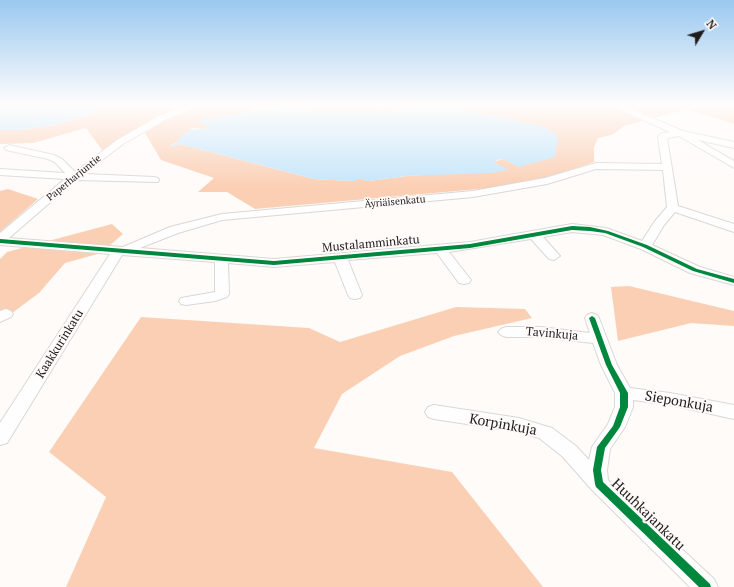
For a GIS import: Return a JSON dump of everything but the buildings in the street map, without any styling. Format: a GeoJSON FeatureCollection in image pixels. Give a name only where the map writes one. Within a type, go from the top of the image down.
{"type":"FeatureCollection","features":[{"type":"Feature","properties":{"kind":"street","name":"Paperharjuntie"},"geometry":{"type":"LineString","coordinates":[[0,240],[74,177],[120,142],[136,132]]}},
{"type":"Feature","properties":{"kind":"street"},"geometry":{"type":"LineString","coordinates":[[680,133],[734,164]]}},
{"type":"Feature","properties":{"kind":"street"},"geometry":{"type":"LineString","coordinates":[[646,246],[659,222],[672,208],[662,137],[665,135],[680,133],[734,145]]}},
{"type":"Feature","properties":{"kind":"street"},"geometry":{"type":"LineString","coordinates":[[9,148],[51,157],[59,161],[74,177]]}},
{"type":"Feature","properties":{"kind":"street","name":"Äyriäisenkatu"},"geometry":{"type":"LineString","coordinates":[[122,250],[174,230],[222,217],[473,194],[547,181],[582,168],[596,166],[667,166]]}},
{"type":"Feature","properties":{"kind":"street"},"geometry":{"type":"LineString","coordinates":[[0,172],[154,180]]}},
{"type":"Feature","properties":{"kind":"street"},"geometry":{"type":"LineString","coordinates":[[672,208],[734,228]]}},
{"type":"Feature","properties":{"kind":"street","name":"Mustalamminkatu"},"geometry":{"type":"LineString","coordinates":[[0,240],[274,263],[441,249],[497,242],[572,228],[590,229],[606,232],[646,246],[696,270],[734,281]]}},
{"type":"Feature","properties":{"kind":"street"},"geometry":{"type":"LineString","coordinates":[[534,235],[554,256]]}},
{"type":"Feature","properties":{"kind":"street"},"geometry":{"type":"LineString","coordinates":[[441,249],[464,280]]}},
{"type":"Feature","properties":{"kind":"street","name":"Kaakkurinkatu"},"geometry":{"type":"LineString","coordinates":[[0,438],[122,250]]}},
{"type":"Feature","properties":{"kind":"street"},"geometry":{"type":"LineString","coordinates":[[340,257],[355,296]]}},
{"type":"Feature","properties":{"kind":"street"},"geometry":{"type":"LineString","coordinates":[[186,301],[215,297],[222,294],[221,259]]}},
{"type":"Feature","properties":{"kind":"street"},"geometry":{"type":"LineString","coordinates":[[592,318],[609,365],[624,393]]}},
{"type":"Feature","properties":{"kind":"street","name":"Tavinkuja"},"geometry":{"type":"LineString","coordinates":[[506,332],[541,332],[599,339]]}},
{"type":"Feature","properties":{"kind":"street","name":"Sieponkuja"},"geometry":{"type":"LineString","coordinates":[[624,393],[670,399],[734,412]]}},
{"type":"Feature","properties":{"kind":"street","name":"Huuhkajankatu"},"geometry":{"type":"LineString","coordinates":[[624,393],[624,407],[616,427],[600,447],[597,470],[599,484],[706,587]]}},
{"type":"Feature","properties":{"kind":"street","name":"Korpinkuja"},"geometry":{"type":"LineString","coordinates":[[434,412],[519,425],[545,433],[569,451],[599,484]]}},
{"type":"Feature","properties":{"kind":"shaded area"},"geometry":{"type":"Polygon","coordinates":[[[0,132],[70,132],[33,143],[0,144],[0,132]]]}},
{"type":"Feature","properties":{"kind":"shaded area"},"geometry":{"type":"Polygon","coordinates":[[[89,132],[130,132],[102,150],[89,132]]]}},
{"type":"Feature","properties":{"kind":"shaded area"},"geometry":{"type":"Polygon","coordinates":[[[187,132],[184,134],[179,141],[171,145],[173,147],[180,144],[314,179],[355,181],[355,179],[361,179],[368,181],[407,176],[507,170],[493,162],[503,159],[520,167],[517,132],[615,132],[612,135],[598,138],[594,147],[594,162],[538,181],[479,189],[255,209],[227,192],[198,192],[214,178],[161,160],[145,133],[187,132]]]}},
{"type":"Feature","properties":{"kind":"shaded area"},"geometry":{"type":"Polygon","coordinates":[[[8,189],[38,199],[0,232],[0,191],[8,189]]]}},
{"type":"Feature","properties":{"kind":"shaded area"},"geometry":{"type":"Polygon","coordinates":[[[112,224],[123,234],[101,253],[65,263],[39,293],[0,322],[0,259],[7,252],[112,224]]]}},
{"type":"Feature","properties":{"kind":"shaded area"},"geometry":{"type":"Polygon","coordinates":[[[629,286],[734,311],[734,326],[691,323],[618,341],[611,287],[629,286]]]}},
{"type":"Feature","properties":{"kind":"shaded area"},"geometry":{"type":"Polygon","coordinates":[[[456,307],[525,309],[532,318],[454,336],[400,356],[342,394],[314,448],[452,472],[543,587],[66,587],[106,497],[49,452],[141,317],[309,328],[340,342],[456,307]]]}},
{"type":"Feature","properties":{"kind":"water"},"geometry":{"type":"Polygon","coordinates":[[[553,132],[558,138],[555,157],[519,167],[503,159],[494,162],[508,170],[491,173],[407,176],[368,181],[355,179],[355,181],[314,179],[180,144],[173,147],[171,146],[179,141],[184,134],[175,133],[553,132]]]}},
{"type":"Feature","properties":{"kind":"cycle path"},"geometry":{"type":"LineString","coordinates":[[0,241],[274,263],[470,246],[572,228],[606,232],[645,246],[695,270],[734,281]]}},
{"type":"Feature","properties":{"kind":"cycle path"},"geometry":{"type":"LineString","coordinates":[[592,318],[609,365],[624,393],[624,407],[616,427],[601,447],[597,470],[599,484],[706,587]]}}]}
